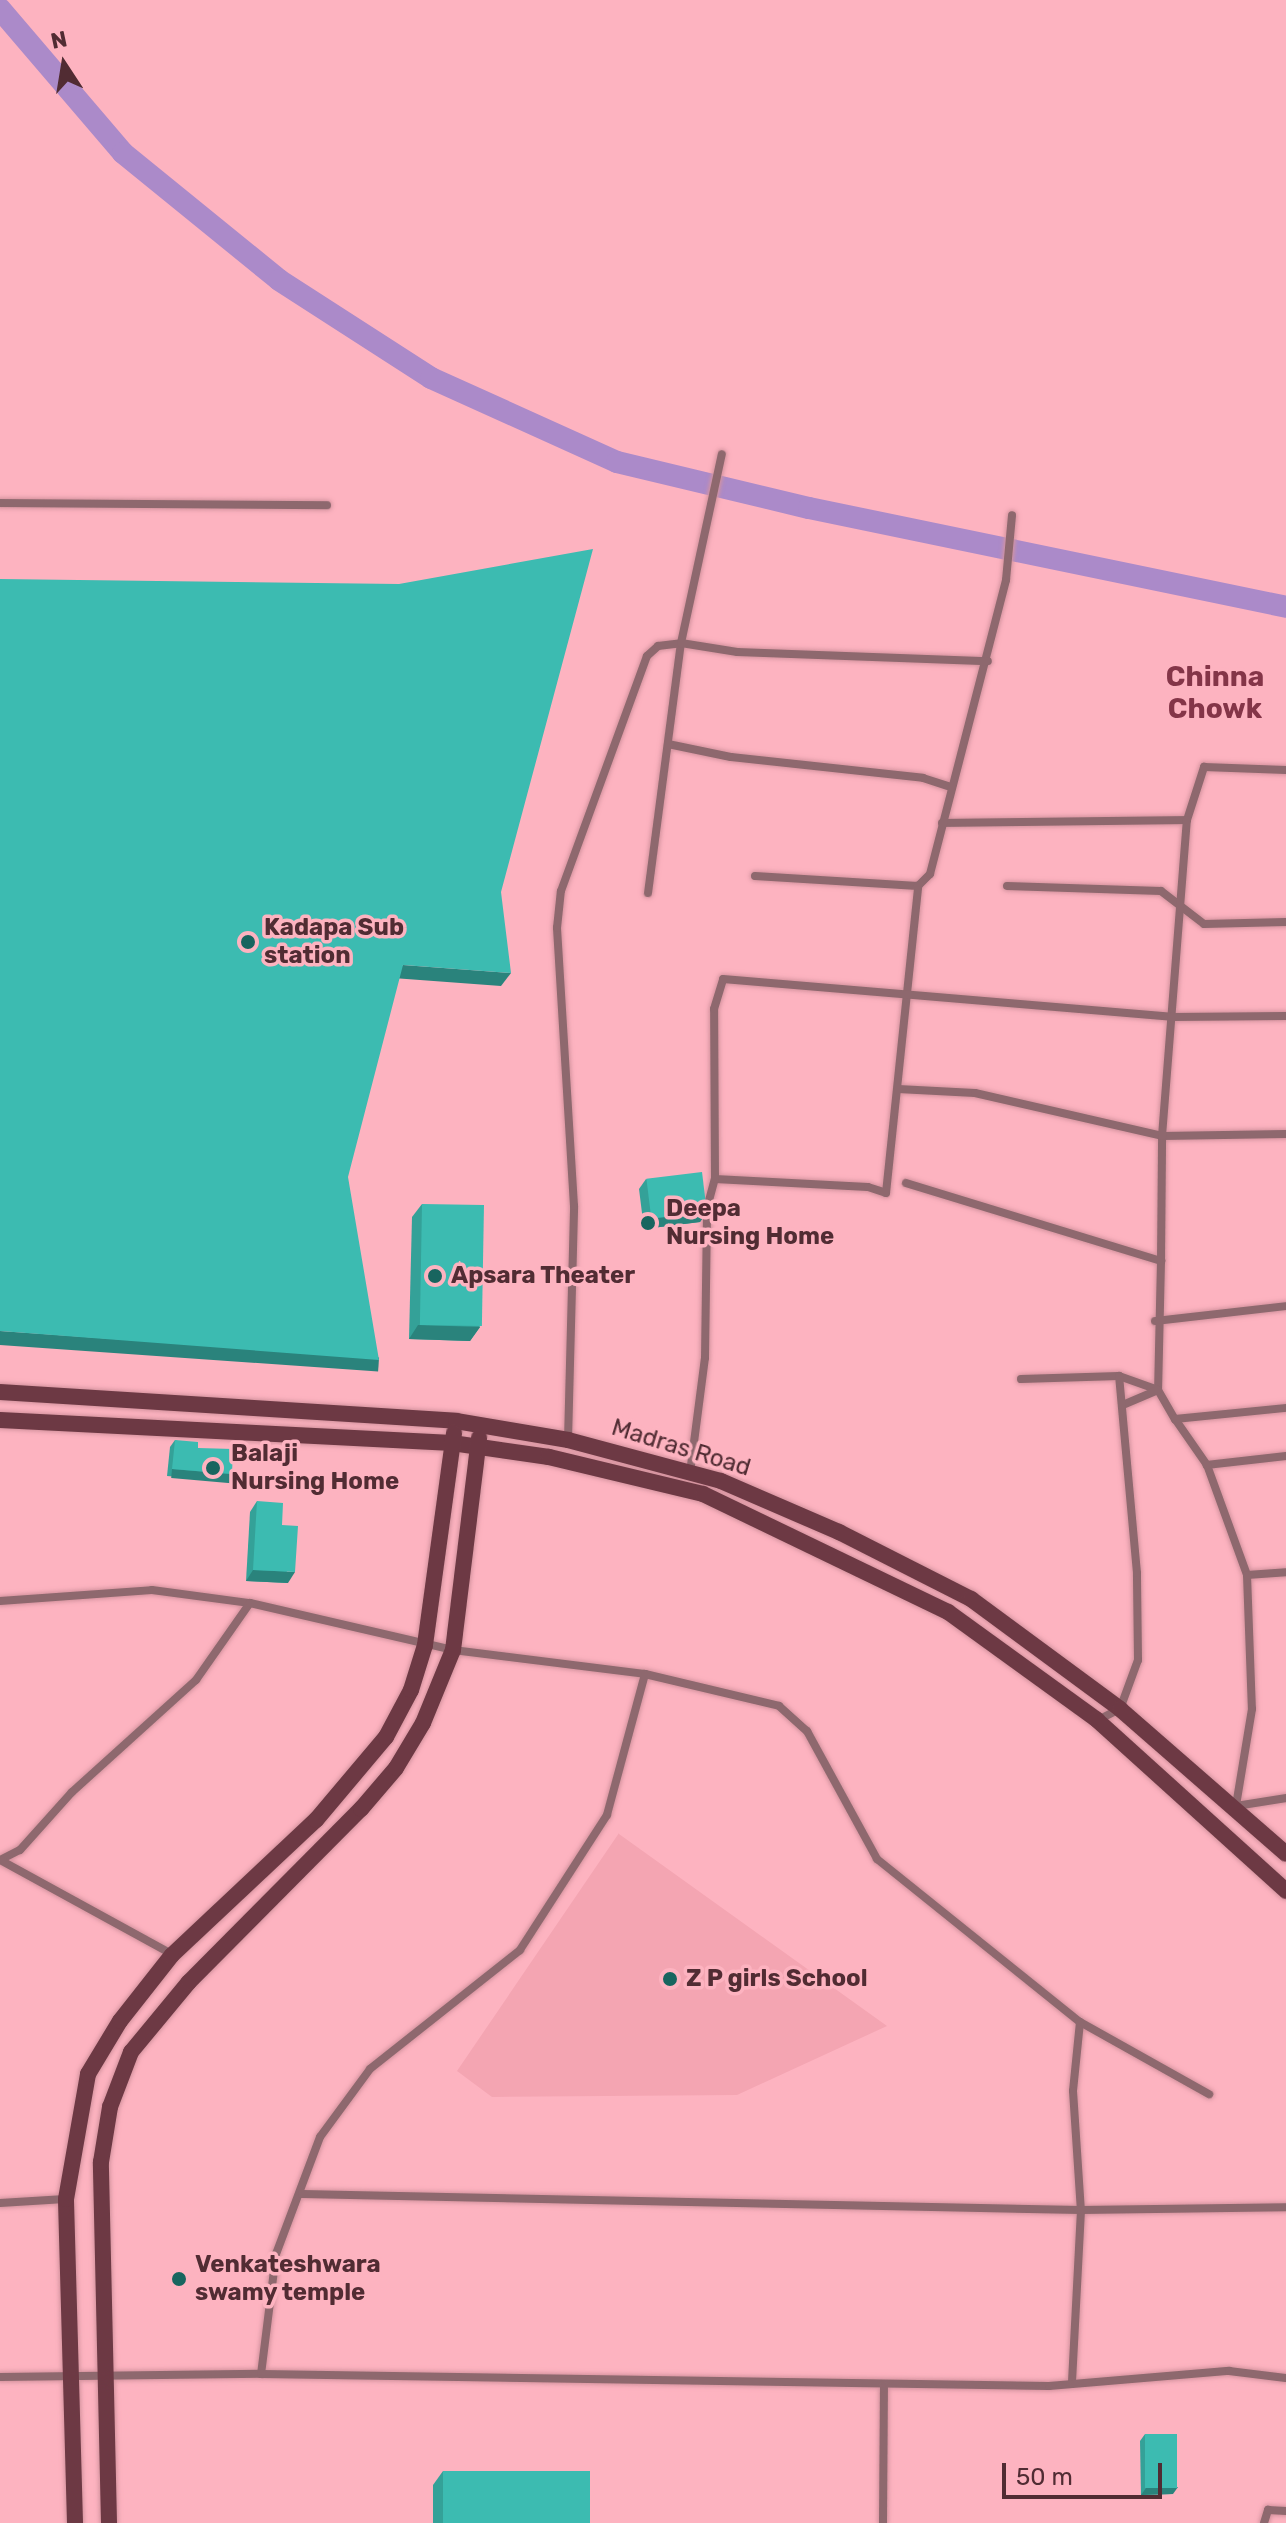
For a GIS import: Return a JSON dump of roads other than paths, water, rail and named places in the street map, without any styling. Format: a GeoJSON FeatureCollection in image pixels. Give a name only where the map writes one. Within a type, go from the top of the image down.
{"type":"FeatureCollection","features":[{"type":"Feature","properties":{"kind":"main road","name":"Madras Road"},"geometry":{"type":"LineString","coordinates":[[0,1392],[456,1421],[568,1440],[690,1473],[839,1532],[971,1599],[1120,1709],[1236,1806],[1286,1854]]}},
{"type":"Feature","properties":{"kind":"main road"},"geometry":{"type":"LineString","coordinates":[[0,1420],[452,1443],[549,1457],[703,1494],[948,1612],[1097,1720],[1286,1891]]}},
{"type":"Feature","properties":{"kind":"main road"},"geometry":{"type":"LineString","coordinates":[[75,2523],[66,2199],[88,2074],[120,2021],[172,1955],[353,1779],[386,1737],[411,1690],[425,1645],[456,1421]]}},
{"type":"Feature","properties":{"kind":"main road"},"geometry":{"type":"LineString","coordinates":[[109,2523],[101,2162],[110,2107],[131,2052],[189,1982],[396,1768],[429,1711],[453,1650],[480,1425]]}},
{"type":"Feature","properties":{"kind":"street"},"geometry":{"type":"LineString","coordinates":[[648,893],[681,643],[722,454]]}},
{"type":"Feature","properties":{"kind":"street"},"geometry":{"type":"LineString","coordinates":[[0,503],[327,505]]}},
{"type":"Feature","properties":{"kind":"street"},"geometry":{"type":"LineString","coordinates":[[715,1179],[868,1187],[886,1193],[918,886],[930,874],[950,787],[988,661],[1008,564],[1012,515]]}},
{"type":"Feature","properties":{"kind":"street"},"geometry":{"type":"LineString","coordinates":[[568,1440],[574,1206],[559,985],[561,891],[647,656],[658,646],[681,643],[737,652],[988,661]]}},
{"type":"Feature","properties":{"kind":"street"},"geometry":{"type":"LineString","coordinates":[[668,744],[731,757],[923,778],[950,787]]}},
{"type":"Feature","properties":{"kind":"street"},"geometry":{"type":"LineString","coordinates":[[1286,770],[1204,767],[1187,820],[1184,907],[1171,1017],[1162,1136],[1161,1261],[1155,1321],[1158,1390],[1207,1465],[1247,1575],[1252,1709],[1236,1806],[1286,1798]]}},
{"type":"Feature","properties":{"kind":"street"},"geometry":{"type":"LineString","coordinates":[[942,823],[1187,820]]}},
{"type":"Feature","properties":{"kind":"street"},"geometry":{"type":"LineString","coordinates":[[755,876],[918,886]]}},
{"type":"Feature","properties":{"kind":"street"},"geometry":{"type":"LineString","coordinates":[[1007,886],[1161,891],[1204,924],[1286,922]]}},
{"type":"Feature","properties":{"kind":"street"},"geometry":{"type":"LineString","coordinates":[[690,1473],[705,1358],[707,1208],[715,1179],[714,1009],[723,979],[1171,1017],[1286,1016]]}},
{"type":"Feature","properties":{"kind":"street"},"geometry":{"type":"LineString","coordinates":[[898,1089],[975,1093],[1162,1136],[1286,1134]]}},
{"type":"Feature","properties":{"kind":"street"},"geometry":{"type":"LineString","coordinates":[[906,1183],[1161,1261]]}},
{"type":"Feature","properties":{"kind":"street"},"geometry":{"type":"LineString","coordinates":[[1155,1321],[1286,1306]]}},
{"type":"Feature","properties":{"kind":"street"},"geometry":{"type":"LineString","coordinates":[[1021,1379],[1119,1376],[1158,1390]]}},
{"type":"Feature","properties":{"kind":"street"},"geometry":{"type":"LineString","coordinates":[[1097,1720],[1120,1709],[1138,1660],[1137,1573],[1119,1376]]}},
{"type":"Feature","properties":{"kind":"street"},"geometry":{"type":"LineString","coordinates":[[1122,1405],[1158,1390]]}},
{"type":"Feature","properties":{"kind":"street"},"geometry":{"type":"LineString","coordinates":[[1175,1419],[1286,1408]]}},
{"type":"Feature","properties":{"kind":"street"},"geometry":{"type":"LineString","coordinates":[[1207,1465],[1286,1456]]}},
{"type":"Feature","properties":{"kind":"street"},"geometry":{"type":"LineString","coordinates":[[1247,1575],[1286,1572]]}},
{"type":"Feature","properties":{"kind":"street"},"geometry":{"type":"LineString","coordinates":[[0,1601],[152,1590],[250,1603],[425,1645],[645,1674],[779,1706],[807,1731],[877,1859],[1080,2022],[1209,2094]]}},
{"type":"Feature","properties":{"kind":"street"},"geometry":{"type":"LineString","coordinates":[[172,1955],[1,1862],[20,1850],[72,1792],[196,1680],[250,1603]]}},
{"type":"Feature","properties":{"kind":"street"},"geometry":{"type":"LineString","coordinates":[[261,2374],[276,2254],[302,2194],[320,2137],[370,2069],[520,1950],[607,1815],[645,1674]]}},
{"type":"Feature","properties":{"kind":"street"},"geometry":{"type":"LineString","coordinates":[[1072,2384],[1081,2210],[1073,2091],[1080,2022]]}},
{"type":"Feature","properties":{"kind":"street"},"geometry":{"type":"LineString","coordinates":[[302,2194],[1081,2210],[1286,2207]]}},
{"type":"Feature","properties":{"kind":"street"},"geometry":{"type":"LineString","coordinates":[[0,2203],[66,2199]]}},
{"type":"Feature","properties":{"kind":"street"},"geometry":{"type":"LineString","coordinates":[[0,2377],[261,2374],[884,2385],[1072,2384],[1229,2371],[1286,2378]]}},
{"type":"Feature","properties":{"kind":"street"},"geometry":{"type":"LineString","coordinates":[[883,2523],[884,2385]]}},
{"type":"Feature","properties":{"kind":"street"},"geometry":{"type":"LineString","coordinates":[[1264,2523],[1268,2510],[1286,2511]]}},
{"type":"Feature","properties":{"kind":"waterway"},"geometry":{"type":"LineString","coordinates":[[0,9],[123,153],[279,280],[431,378],[617,462],[809,508],[1286,607]]}},
{"type":"Feature","properties":{"kind":"place","name":"Kadapa Sub station"},"geometry":{"type":"Point","coordinates":[248,942]}},
{"type":"Feature","properties":{"kind":"place","name":"Deepa Nursing Home"},"geometry":{"type":"Point","coordinates":[648,1223]}},
{"type":"Feature","properties":{"kind":"place","name":"Apsara Theater"},"geometry":{"type":"Point","coordinates":[435,1276]}},
{"type":"Feature","properties":{"kind":"place","name":"Balaji Nursing Home"},"geometry":{"type":"Point","coordinates":[213,1468]}},
{"type":"Feature","properties":{"kind":"place","name":"Z P girls School"},"geometry":{"type":"Point","coordinates":[670,1979]}},
{"type":"Feature","properties":{"kind":"place","name":"Venkateshwara swamy temple"},"geometry":{"type":"Point","coordinates":[179,2279]}},
{"type":"Feature","properties":{"kind":"district","name":"Chinna Chowk"},"geometry":{"type":"Point","coordinates":[1215,693]}}]}
